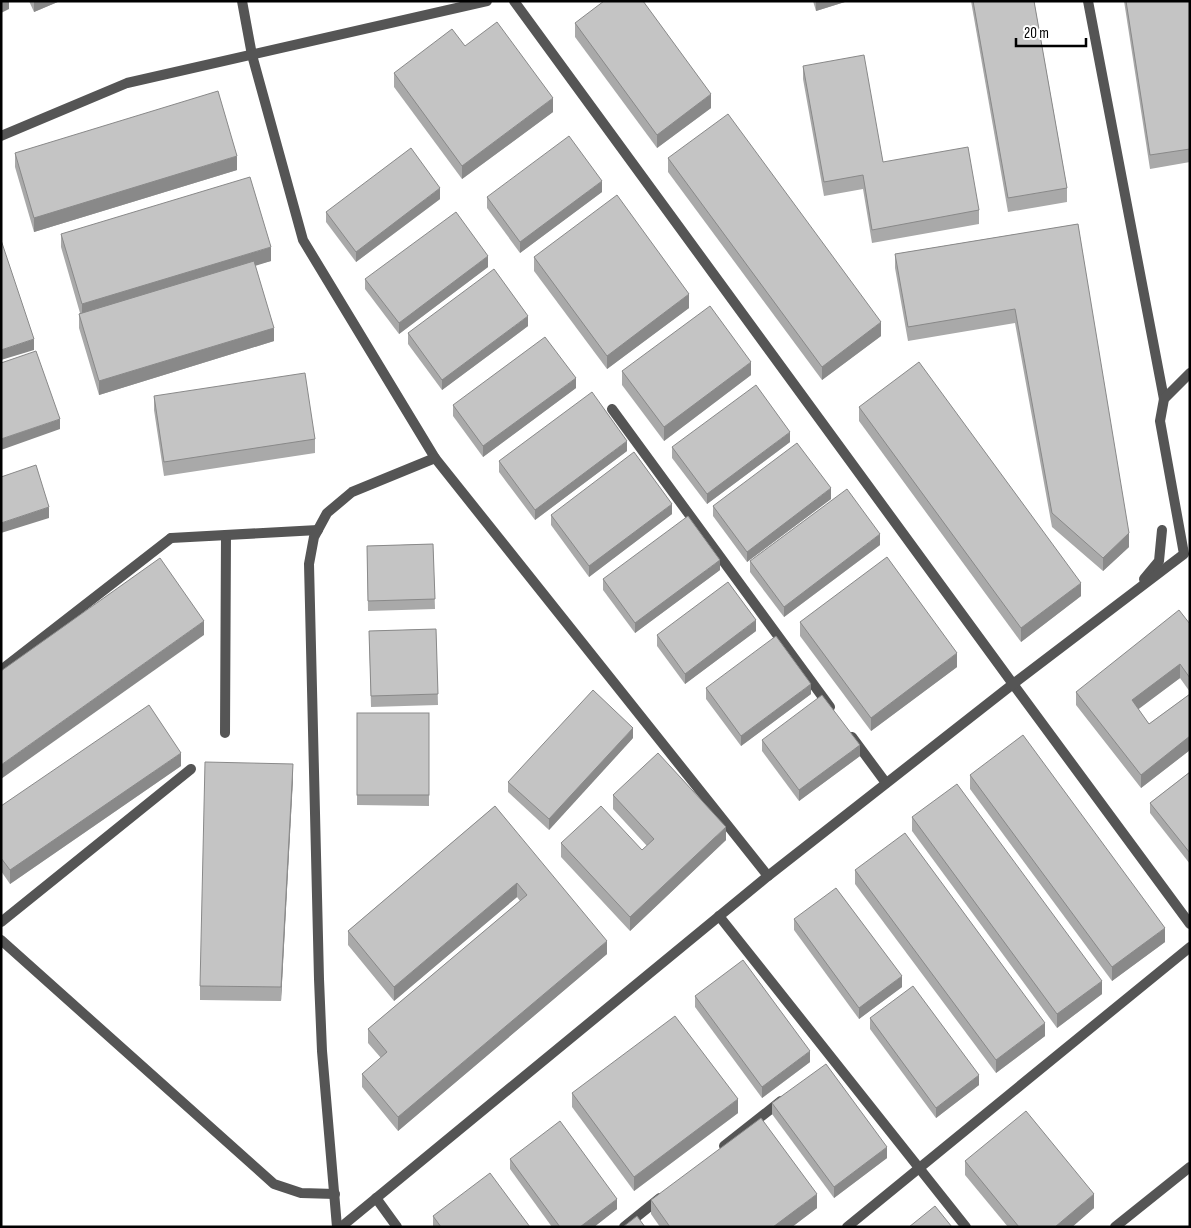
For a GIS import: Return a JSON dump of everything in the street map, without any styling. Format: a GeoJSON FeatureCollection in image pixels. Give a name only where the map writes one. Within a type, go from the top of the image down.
{"type":"FeatureCollection","features":[{"type":"Feature","properties":{"kind":"street"},"geometry":{"type":"LineString","coordinates":[[242,1],[252,55],[303,240],[435,458],[768,876]]}},
{"type":"Feature","properties":{"kind":"street"},"geometry":{"type":"LineString","coordinates":[[1,136],[127,84],[487,1]]}},
{"type":"Feature","properties":{"kind":"street"},"geometry":{"type":"LineString","coordinates":[[514,1],[1190,924]]}},
{"type":"Feature","properties":{"kind":"street"},"geometry":{"type":"LineString","coordinates":[[341,1227],[768,876],[1013,684],[1187,552],[1160,421],[1164,399],[1088,1]]}},
{"type":"Feature","properties":{"kind":"street"},"geometry":{"type":"LineString","coordinates":[[1164,399],[1190,373]]}},
{"type":"Feature","properties":{"kind":"street"},"geometry":{"type":"LineString","coordinates":[[612,409],[886,783]]}},
{"type":"Feature","properties":{"kind":"street"},"geometry":{"type":"LineString","coordinates":[[337,1227],[322,1051],[316,895],[309,564],[314,537],[328,513],[352,492],[435,458]]}},
{"type":"Feature","properties":{"kind":"street"},"geometry":{"type":"LineString","coordinates":[[1,670],[171,538],[318,530]]}},
{"type":"Feature","properties":{"kind":"street"},"geometry":{"type":"LineString","coordinates":[[1128,596],[1159,561],[1162,530]]}},
{"type":"Feature","properties":{"kind":"street"},"geometry":{"type":"LineString","coordinates":[[225,732],[226,535]]}},
{"type":"Feature","properties":{"kind":"street"},"geometry":{"type":"LineString","coordinates":[[1,922],[191,769]]}},
{"type":"Feature","properties":{"kind":"street"},"geometry":{"type":"LineString","coordinates":[[719,916],[829,1062],[919,1168],[966,1227]]}},
{"type":"Feature","properties":{"kind":"street"},"geometry":{"type":"LineString","coordinates":[[1,940],[274,1184],[301,1193],[335,1194]]}},
{"type":"Feature","properties":{"kind":"street"},"geometry":{"type":"LineString","coordinates":[[847,1227],[1190,947]]}},
{"type":"Feature","properties":{"kind":"street"},"geometry":{"type":"LineString","coordinates":[[717,1152],[786,1096]]}},
{"type":"Feature","properties":{"kind":"street"},"geometry":{"type":"LineString","coordinates":[[1116,1227],[1190,1167]]}},
{"type":"Feature","properties":{"kind":"street"},"geometry":{"type":"LineString","coordinates":[[624,1227],[670,1190]]}},
{"type":"Feature","properties":{"kind":"street"},"geometry":{"type":"LineString","coordinates":[[376,1198],[397,1227]]}},
{"type":"Feature","properties":{"kind":"building"},"geometry":{"type":"Polygon","coordinates":[[[604,1],[643,1],[711,94],[657,135],[575,23],[604,1]]]}},
{"type":"Feature","properties":{"kind":"building"},"geometry":{"type":"Polygon","coordinates":[[[973,1],[1034,1],[1067,188],[1008,198],[973,1]]]}},
{"type":"Feature","properties":{"kind":"building"},"geometry":{"type":"Polygon","coordinates":[[[1126,1],[1190,1],[1190,149],[1150,155],[1126,1]]]}},
{"type":"Feature","properties":{"kind":"building"},"geometry":{"type":"Polygon","coordinates":[[[497,22],[553,98],[462,166],[394,73],[452,29],[465,46],[497,22]]]}},
{"type":"Feature","properties":{"kind":"building"},"geometry":{"type":"Polygon","coordinates":[[[864,55],[883,162],[968,147],[979,210],[872,230],[863,175],[824,182],[803,66],[864,55]]]}},
{"type":"Feature","properties":{"kind":"building"},"geometry":{"type":"Polygon","coordinates":[[[218,91],[237,156],[34,218],[15,153],[218,91]]]}},
{"type":"Feature","properties":{"kind":"building"},"geometry":{"type":"Polygon","coordinates":[[[728,114],[881,322],[822,367],[668,158],[728,114]]]}},
{"type":"Feature","properties":{"kind":"building"},"geometry":{"type":"Polygon","coordinates":[[[569,136],[602,181],[520,242],[487,197],[569,136]]]}},
{"type":"Feature","properties":{"kind":"building"},"geometry":{"type":"Polygon","coordinates":[[[411,148],[440,188],[356,252],[326,212],[411,148]]]}},
{"type":"Feature","properties":{"kind":"building"},"geometry":{"type":"Polygon","coordinates":[[[250,177],[271,247],[82,304],[61,234],[250,177]]]}},
{"type":"Feature","properties":{"kind":"building"},"geometry":{"type":"Polygon","coordinates":[[[617,195],[689,294],[607,356],[534,257],[617,195]]]}},
{"type":"Feature","properties":{"kind":"building"},"geometry":{"type":"Polygon","coordinates":[[[456,212],[488,256],[399,323],[365,279],[456,212]]]}},
{"type":"Feature","properties":{"kind":"building"},"geometry":{"type":"Polygon","coordinates":[[[1078,224],[1129,533],[1103,558],[1052,513],[1015,309],[908,327],[895,254],[1078,224]]]}},
{"type":"Feature","properties":{"kind":"building"},"geometry":{"type":"Polygon","coordinates":[[[1,240],[34,339],[1,350],[1,240]]]}},
{"type":"Feature","properties":{"kind":"building"},"geometry":{"type":"Polygon","coordinates":[[[254,261],[274,328],[99,381],[79,314],[254,261]]]}},
{"type":"Feature","properties":{"kind":"building"},"geometry":{"type":"Polygon","coordinates":[[[494,269],[528,316],[442,380],[408,333],[494,269]]]}},
{"type":"Feature","properties":{"kind":"building"},"geometry":{"type":"Polygon","coordinates":[[[710,306],[751,362],[664,427],[622,371],[710,306]]]}},
{"type":"Feature","properties":{"kind":"building"},"geometry":{"type":"Polygon","coordinates":[[[545,337],[576,378],[483,446],[453,405],[545,337]]]}},
{"type":"Feature","properties":{"kind":"building"},"geometry":{"type":"Polygon","coordinates":[[[36,351],[60,419],[1,439],[1,363],[36,351]]]}},
{"type":"Feature","properties":{"kind":"building"},"geometry":{"type":"Polygon","coordinates":[[[919,362],[1081,583],[1021,628],[859,407],[919,362]]]}},
{"type":"Feature","properties":{"kind":"building"},"geometry":{"type":"Polygon","coordinates":[[[305,373],[315,439],[164,462],[154,396],[305,373]]]}},
{"type":"Feature","properties":{"kind":"building"},"geometry":{"type":"Polygon","coordinates":[[[756,385],[790,432],[707,494],[672,447],[756,385]]]}},
{"type":"Feature","properties":{"kind":"building"},"geometry":{"type":"Polygon","coordinates":[[[592,392],[627,441],[535,510],[499,461],[592,392]]]}},
{"type":"Feature","properties":{"kind":"building"},"geometry":{"type":"Polygon","coordinates":[[[797,443],[831,488],[747,552],[713,506],[797,443]]]}},
{"type":"Feature","properties":{"kind":"building"},"geometry":{"type":"Polygon","coordinates":[[[634,452],[672,504],[589,566],[551,515],[634,452]]]}},
{"type":"Feature","properties":{"kind":"building"},"geometry":{"type":"Polygon","coordinates":[[[36,465],[49,507],[1,523],[1,477],[36,465]]]}},
{"type":"Feature","properties":{"kind":"building"},"geometry":{"type":"Polygon","coordinates":[[[847,489],[880,534],[784,607],[750,561],[847,489]]]}},
{"type":"Feature","properties":{"kind":"building"},"geometry":{"type":"Polygon","coordinates":[[[688,516],[720,560],[635,623],[603,579],[688,516]]]}},
{"type":"Feature","properties":{"kind":"building"},"geometry":{"type":"Polygon","coordinates":[[[433,544],[435,599],[368,601],[367,546],[433,544]]]}},
{"type":"Feature","properties":{"kind":"building"},"geometry":{"type":"Polygon","coordinates":[[[887,557],[957,653],[871,718],[800,622],[887,557]]]}},
{"type":"Feature","properties":{"kind":"building"},"geometry":{"type":"Polygon","coordinates":[[[160,558],[204,621],[1,765],[1,671],[160,558]]]}},
{"type":"Feature","properties":{"kind":"building"},"geometry":{"type":"Polygon","coordinates":[[[728,582],[756,620],[685,674],[657,635],[728,582]]]}},
{"type":"Feature","properties":{"kind":"building"},"geometry":{"type":"Polygon","coordinates":[[[1179,610],[1190,624],[1190,678],[1180,664],[1132,700],[1149,724],[1190,694],[1190,736],[1141,775],[1076,692],[1179,610]]]}},
{"type":"Feature","properties":{"kind":"building"},"geometry":{"type":"Polygon","coordinates":[[[436,629],[438,694],[371,696],[369,631],[436,629]]]}},
{"type":"Feature","properties":{"kind":"building"},"geometry":{"type":"Polygon","coordinates":[[[776,636],[811,684],[741,736],[706,688],[776,636]]]}},
{"type":"Feature","properties":{"kind":"building"},"geometry":{"type":"Polygon","coordinates":[[[593,690],[633,728],[549,819],[508,782],[593,690]]]}},
{"type":"Feature","properties":{"kind":"building"},"geometry":{"type":"Polygon","coordinates":[[[822,695],[860,745],[799,790],[762,740],[822,695]]]}},
{"type":"Feature","properties":{"kind":"building"},"geometry":{"type":"Polygon","coordinates":[[[149,705],[181,753],[10,870],[1,858],[1,806],[149,705]]]}},
{"type":"Feature","properties":{"kind":"building"},"geometry":{"type":"Polygon","coordinates":[[[357,713],[429,713],[429,795],[357,795],[357,713]]]}},
{"type":"Feature","properties":{"kind":"building"},"geometry":{"type":"Polygon","coordinates":[[[1023,735],[1165,928],[1112,967],[970,775],[1023,735]]]}},
{"type":"Feature","properties":{"kind":"building"},"geometry":{"type":"Polygon","coordinates":[[[658,753],[726,827],[630,917],[561,843],[601,806],[642,850],[654,839],[613,795],[658,753]]]}},
{"type":"Feature","properties":{"kind":"building"},"geometry":{"type":"Polygon","coordinates":[[[205,762],[293,764],[281,987],[200,986],[205,762]]]}},
{"type":"Feature","properties":{"kind":"building"},"geometry":{"type":"Polygon","coordinates":[[[1190,772],[1190,853],[1150,803],[1190,772]]]}},
{"type":"Feature","properties":{"kind":"building"},"geometry":{"type":"Polygon","coordinates":[[[957,784],[1102,981],[1057,1014],[912,817],[957,784]]]}},
{"type":"Feature","properties":{"kind":"building"},"geometry":{"type":"Polygon","coordinates":[[[495,806],[607,941],[398,1117],[362,1074],[387,1052],[368,1029],[527,895],[517,883],[394,987],[348,931],[495,806]]]}},
{"type":"Feature","properties":{"kind":"building"},"geometry":{"type":"Polygon","coordinates":[[[905,833],[1045,1023],[996,1060],[855,870],[905,833]]]}},
{"type":"Feature","properties":{"kind":"building"},"geometry":{"type":"Polygon","coordinates":[[[836,888],[902,976],[859,1008],[794,919],[836,888]]]}},
{"type":"Feature","properties":{"kind":"building"},"geometry":{"type":"Polygon","coordinates":[[[743,960],[810,1051],[762,1087],[695,996],[743,960]]]}},
{"type":"Feature","properties":{"kind":"building"},"geometry":{"type":"Polygon","coordinates":[[[913,986],[979,1075],[936,1108],[870,1018],[913,986]]]}},
{"type":"Feature","properties":{"kind":"building"},"geometry":{"type":"Polygon","coordinates":[[[675,1016],[738,1099],[634,1177],[572,1093],[675,1016]]]}},
{"type":"Feature","properties":{"kind":"building"},"geometry":{"type":"Polygon","coordinates":[[[826,1064],[887,1147],[834,1187],[772,1103],[826,1064]]]}},
{"type":"Feature","properties":{"kind":"building"},"geometry":{"type":"Polygon","coordinates":[[[1026,1111],[1094,1194],[1055,1227],[1019,1227],[965,1161],[1026,1111]]]}},
{"type":"Feature","properties":{"kind":"building"},"geometry":{"type":"Polygon","coordinates":[[[761,1118],[817,1194],[773,1227],[670,1227],[651,1200],[761,1118]]]}},
{"type":"Feature","properties":{"kind":"building"},"geometry":{"type":"Polygon","coordinates":[[[560,1121],[617,1199],[580,1227],[560,1227],[510,1159],[560,1121]]]}},
{"type":"Feature","properties":{"kind":"building"},"geometry":{"type":"Polygon","coordinates":[[[490,1173],[530,1227],[441,1227],[433,1216],[490,1173]]]}},
{"type":"Feature","properties":{"kind":"building"},"geometry":{"type":"Polygon","coordinates":[[[935,1206],[952,1227],[909,1227],[935,1206]]]}},
{"type":"Feature","properties":{"kind":"building"},"geometry":{"type":"Polygon","coordinates":[[[637,1216],[645,1227],[623,1227],[637,1216]]]}}]}
